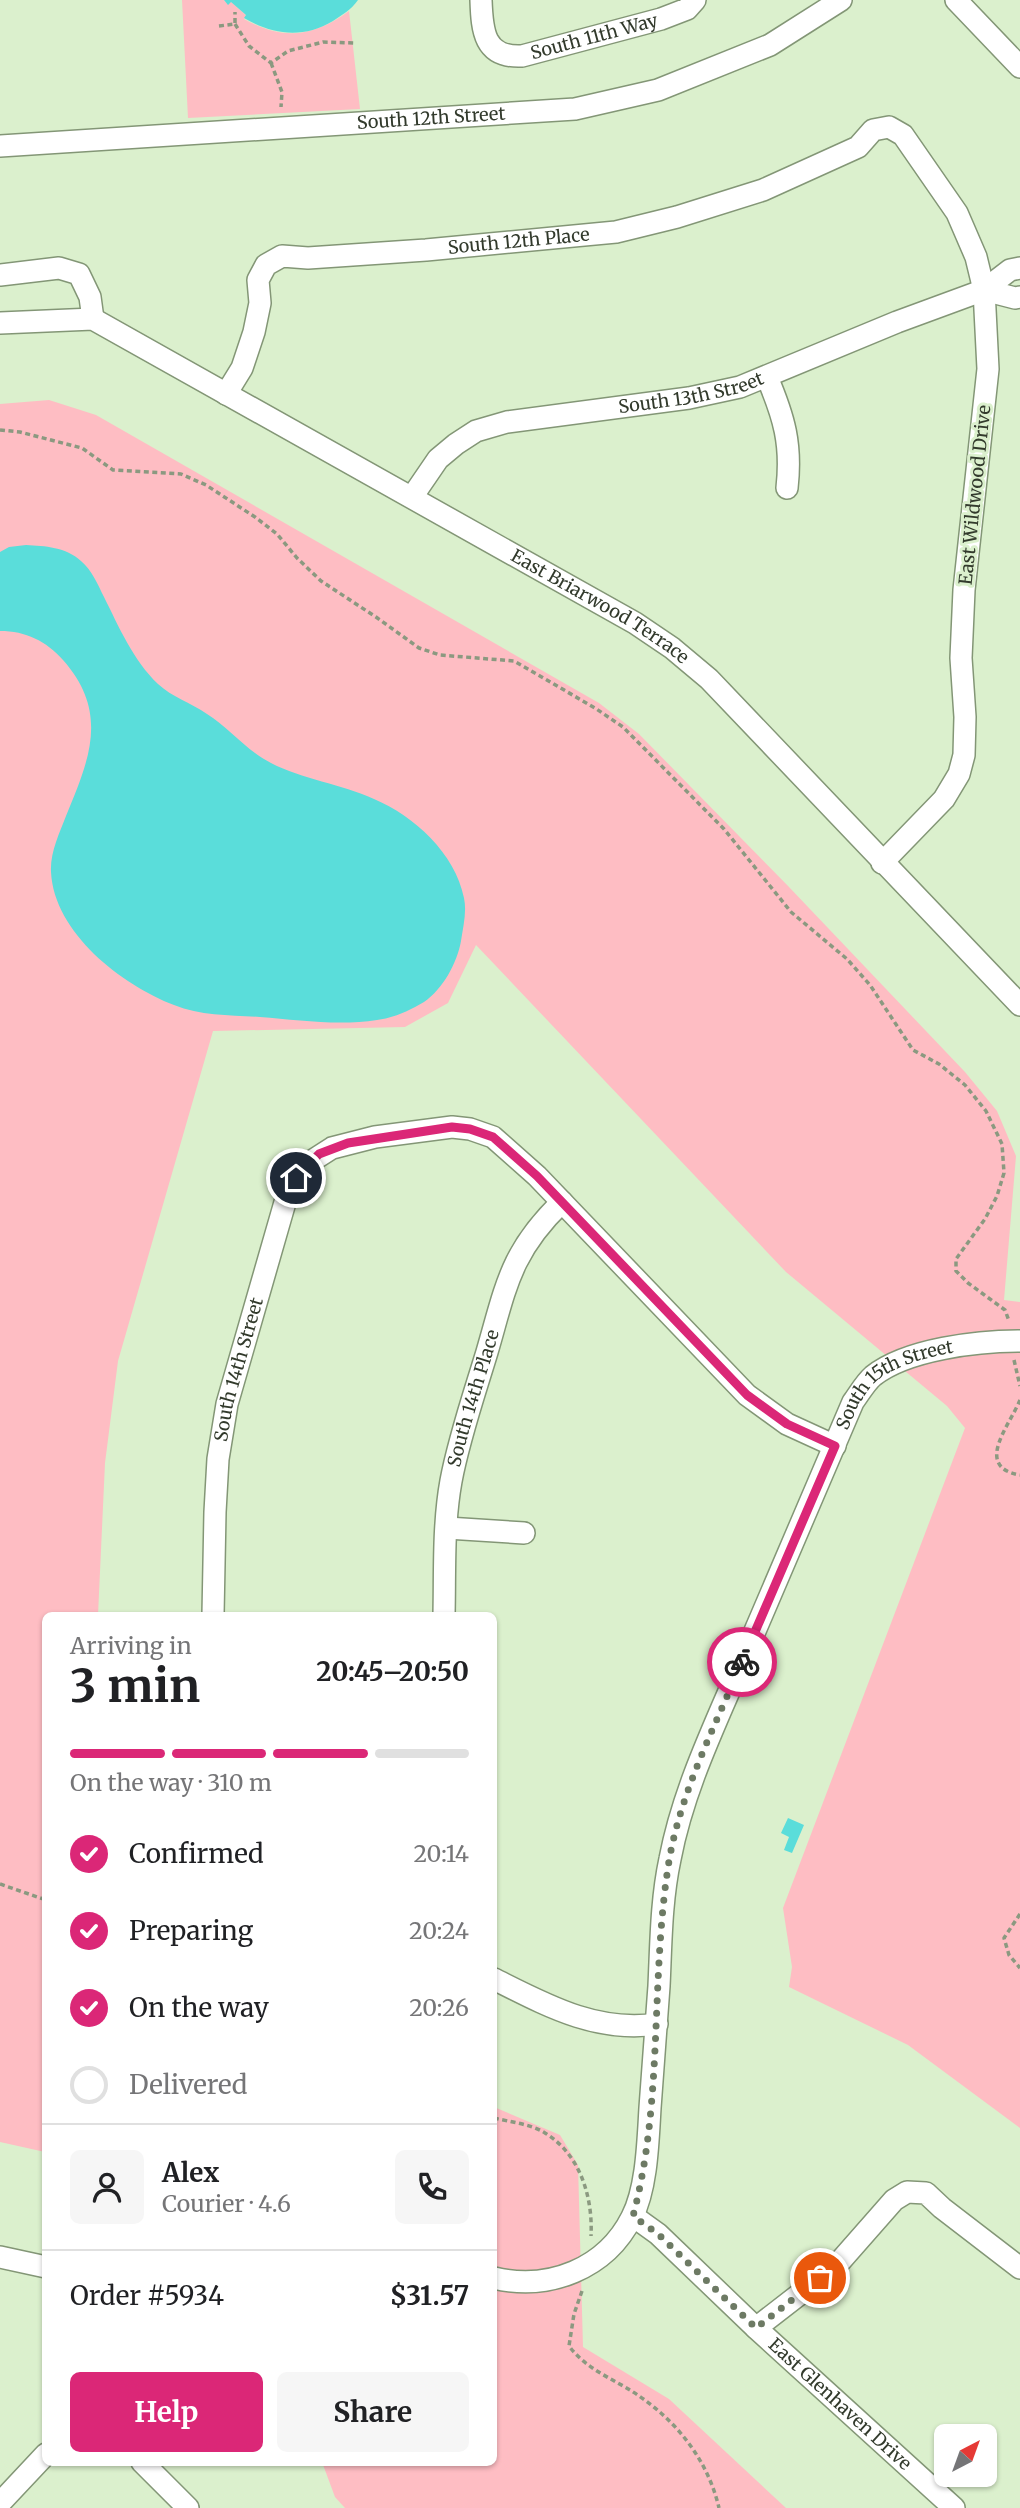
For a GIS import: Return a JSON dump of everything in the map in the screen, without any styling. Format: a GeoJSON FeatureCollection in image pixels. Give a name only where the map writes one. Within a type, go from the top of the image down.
{"type":"FeatureCollection","features":[{"type":"Feature","properties":{"kind":"street","name":"South 11th Way"},"geometry":{"type":"LineString","coordinates":[[481,0],[482,28],[490,46],[507,57],[661,19],[687,9],[695,0]]}},
{"type":"Feature","properties":{"kind":"street","name":"South 12th Street"},"geometry":{"type":"LineString","coordinates":[[0,146],[575,109],[658,90],[770,45],[841,0]]}},
{"type":"Feature","properties":{"kind":"street"},"geometry":{"type":"LineString","coordinates":[[956,0],[1020,67]]}},
{"type":"Feature","properties":{"kind":"street","name":"East Wildwood Drive"},"geometry":{"type":"LineString","coordinates":[[882,863],[944,799],[959,774],[964,755],[965,717],[961,658],[964,590],[988,369],[984,290],[976,257],[957,213],[904,135],[890,127]]}},
{"type":"Feature","properties":{"kind":"street","name":"South 12th Place"},"geometry":{"type":"LineString","coordinates":[[226,394],[242,368],[254,332],[260,303],[258,280],[266,265],[282,256],[308,258],[452,248],[616,232],[677,217],[763,190],[858,147],[873,130],[890,127]]}},
{"type":"Feature","properties":{"kind":"street"},"geometry":{"type":"LineString","coordinates":[[0,275],[59,268],[79,274],[90,297],[93,319],[0,323]]}},
{"type":"Feature","properties":{"kind":"street","name":"South 13th Street"},"geometry":{"type":"LineString","coordinates":[[412,497],[438,459],[476,431],[507,422],[689,398],[740,387],[909,317],[984,290],[1010,270],[1020,268]]}},
{"type":"Feature","properties":{"kind":"street"},"geometry":{"type":"LineString","coordinates":[[984,290],[1020,297]]}},
{"type":"Feature","properties":{"kind":"street","name":"East Briarwood Terrace"},"geometry":{"type":"LineString","coordinates":[[93,319],[635,623],[672,648],[709,679],[1020,1006]]}},
{"type":"Feature","properties":{"kind":"street"},"geometry":{"type":"LineString","coordinates":[[767,377],[787,429],[790,452],[787,488]]}},
{"type":"Feature","properties":{"kind":"street","name":"South 14th Street"},"geometry":{"type":"LineString","coordinates":[[213,1612],[215,1499],[227,1404],[288,1192],[307,1164],[332,1148],[375,1137],[452,1127],[470,1129],[493,1137],[515,1154],[562,1202]]}},
{"type":"Feature","properties":{"kind":"street"},"geometry":{"type":"LineString","coordinates":[[562,1202],[747,1395],[787,1424],[835,1446]]}},
{"type":"Feature","properties":{"kind":"street","name":"South 14th Place"},"geometry":{"type":"LineString","coordinates":[[444,1612],[451,1482],[505,1286],[517,1257],[531,1234],[562,1202]]}},
{"type":"Feature","properties":{"kind":"street","name":"South 15th Street"},"geometry":{"type":"LineString","coordinates":[[497,2279],[539,2281],[565,2277],[593,2263],[617,2241],[633,2216],[646,2152],[657,2024],[662,1918],[670,1859],[691,1781],[853,1402],[872,1377],[892,1365],[940,1350],[1016,1341]]}},
{"type":"Feature","properties":{"kind":"street"},"geometry":{"type":"LineString","coordinates":[[447,1528],[524,1533]]}},
{"type":"Feature","properties":{"kind":"street"},"geometry":{"type":"LineString","coordinates":[[497,1980],[583,2020],[634,2028],[657,2024]]}},
{"type":"Feature","properties":{"kind":"street"},"geometry":{"type":"LineString","coordinates":[[756,2328],[836,2266],[894,2200],[907,2192],[926,2193],[1020,2268]]}},
{"type":"Feature","properties":{"kind":"street","name":"East Glenhaven Drive"},"geometry":{"type":"LineString","coordinates":[[633,2216],[658,2234],[756,2328],[954,2508]]}},
{"type":"Feature","properties":{"kind":"street"},"geometry":{"type":"LineString","coordinates":[[0,2257],[42,2266]]}},
{"type":"Feature","properties":{"kind":"street"},"geometry":{"type":"LineString","coordinates":[[0,2503],[42,2458]]}},
{"type":"Feature","properties":{"kind":"street"},"geometry":{"type":"LineString","coordinates":[[146,2466],[188,2508]]}},
{"type":"Feature","properties":{"kind":"path"},"geometry":{"type":"LineString","coordinates":[[236,12],[235,24],[249,46],[271,63],[283,96],[276,129]]}},
{"type":"Feature","properties":{"kind":"path"},"geometry":{"type":"LineString","coordinates":[[219,26],[235,24]]}},
{"type":"Feature","properties":{"kind":"path"},"geometry":{"type":"LineString","coordinates":[[271,63],[288,51],[323,42],[355,43]]}},
{"type":"Feature","properties":{"kind":"path"},"geometry":{"type":"LineString","coordinates":[[0,430],[20,432],[82,448],[113,470],[181,474],[255,517],[278,534],[297,558],[321,581],[419,648],[440,655],[514,661],[595,708],[622,727],[724,830],[791,912],[855,968],[894,1018],[913,1050],[939,1063],[965,1085],[986,1111],[1002,1144],[1004,1173],[997,1196],[985,1219],[956,1259],[956,1271],[1005,1310],[1016,1341],[1020,1387]]}},
{"type":"Feature","properties":{"kind":"path"},"geometry":{"type":"LineString","coordinates":[[1020,1400],[995,1446],[998,1462],[1008,1473],[1020,1475]]}},
{"type":"Feature","properties":{"kind":"path"},"geometry":{"type":"LineString","coordinates":[[0,1884],[42,1899]]}},
{"type":"Feature","properties":{"kind":"path"},"geometry":{"type":"LineString","coordinates":[[1020,1914],[1004,1938],[1009,1955],[1020,1968]]}},
{"type":"Feature","properties":{"kind":"path"},"geometry":{"type":"LineString","coordinates":[[497,2119],[543,2132],[565,2147],[580,2169],[592,2224],[590,2244],[581,2269],[582,2294],[574,2314],[569,2346],[579,2359],[648,2401],[668,2418],[703,2464],[719,2508]]}},
{"type":"Feature","properties":{"kind":"shaded area"},"geometry":{"type":"Polygon","coordinates":[[[182,0],[224,0],[228,4],[230,1],[246,15],[244,19],[272,31],[285,33],[311,31],[349,11],[360,109],[188,118],[182,0]]]}},
{"type":"Feature","properties":{"kind":"shaded area"},"geometry":{"type":"Polygon","coordinates":[[[49,400],[96,415],[599,703],[639,734],[789,887],[965,1072],[997,1111],[1016,1156],[1004,1300],[1020,1302],[1020,2128],[908,2045],[789,1987],[792,1967],[783,1908],[965,1428],[947,1406],[786,1272],[476,945],[448,1003],[405,1027],[213,1031],[118,1361],[105,1463],[98,1612],[42,1612],[42,2151],[0,2142],[0,404],[49,400]]]}},
{"type":"Feature","properties":{"kind":"shaded area"},"geometry":{"type":"Polygon","coordinates":[[[497,2108],[560,2135],[578,2165],[583,2347],[669,2399],[786,2508],[345,2508],[335,2497],[323,2466],[497,2466],[497,2108]]]}},
{"type":"Feature","properties":{"kind":"water"},"geometry":{"type":"Polygon","coordinates":[[[224,0],[358,0],[346,12],[322,27],[288,33],[255,24],[244,18],[246,15],[231,2],[228,5],[224,0]]]}},
{"type":"Feature","properties":{"kind":"water"},"geometry":{"type":"Polygon","coordinates":[[[26,545],[62,550],[85,565],[134,654],[163,689],[207,714],[271,763],[389,806],[431,838],[452,866],[464,898],[465,909],[456,958],[443,983],[431,997],[401,1014],[363,1022],[318,1022],[205,1013],[184,1009],[154,996],[113,970],[94,954],[64,916],[55,894],[51,872],[56,844],[88,756],[91,718],[87,699],[78,680],[63,660],[42,642],[27,635],[0,631],[0,552],[9,547],[26,545]]]}},
{"type":"Feature","properties":{"kind":"water"},"geometry":{"type":"Polygon","coordinates":[[[788,1818],[804,1825],[792,1853],[784,1850],[789,1837],[781,1833],[788,1818]]]}},
{"type":"Feature","properties":{"kind":"way so far"},"geometry":{"type":"LineString","coordinates":[[742,1662],[691,1781],[670,1859],[662,1918],[648,2140],[633,2216],[658,2234],[756,2328],[820,2278]]}},
{"type":"Feature","properties":{"kind":"route"},"geometry":{"type":"LineString","coordinates":[[296,1178],[319,1154],[348,1143],[375,1137],[452,1127],[470,1129],[493,1137],[537,1176],[747,1395],[787,1424],[835,1446],[742,1662]]}}]}
